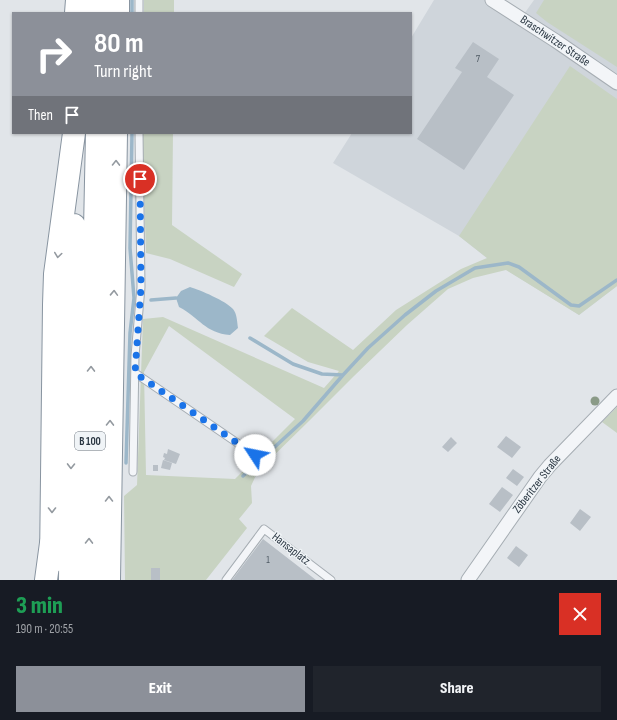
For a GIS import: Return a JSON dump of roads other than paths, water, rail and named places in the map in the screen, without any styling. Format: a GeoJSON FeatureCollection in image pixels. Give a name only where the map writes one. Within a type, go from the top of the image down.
{"type":"FeatureCollection","features":[{"type":"Feature","properties":{"kind":"highway"},"geometry":{"type":"LineString","coordinates":[[76,12],[77,0]]}},
{"type":"Feature","properties":{"kind":"highway"},"geometry":{"type":"LineString","coordinates":[[98,0],[98,12]]}},
{"type":"Feature","properties":{"kind":"highway"},"geometry":{"type":"LineString","coordinates":[[118,0],[118,12]]}},
{"type":"Feature","properties":{"kind":"highway"},"geometry":{"type":"LineString","coordinates":[[51,580],[55,274],[74,134]]}},
{"type":"Feature","properties":{"kind":"highway","name":"B 100"},"geometry":{"type":"LineString","coordinates":[[70,580],[74,134]]}},
{"type":"Feature","properties":{"kind":"highway","name":"B 100"},"geometry":{"type":"LineString","coordinates":[[89,580],[92,301],[96,230],[97,134]]}},
{"type":"Feature","properties":{"kind":"highway"},"geometry":{"type":"LineString","coordinates":[[109,580],[116,134]]}},
{"type":"Feature","properties":{"kind":"highway"},"geometry":{"type":"LineString","coordinates":[[46,580],[51,543]]}},
{"type":"Feature","properties":{"kind":"street","name":"Braschwitzer Straße"},"geometry":{"type":"LineString","coordinates":[[492,0],[556,41],[617,83]]}},
{"type":"Feature","properties":{"kind":"street","name":"Zöberitzer Straße"},"geometry":{"type":"LineString","coordinates":[[468,580],[540,477],[617,396]]}},
{"type":"Feature","properties":{"kind":"lane"},"geometry":{"type":"LineString","coordinates":[[139,0],[139,12]]}},
{"type":"Feature","properties":{"kind":"lane"},"geometry":{"type":"LineString","coordinates":[[133,472],[135,373],[141,287],[139,134]]}},
{"type":"Feature","properties":{"kind":"lane"},"geometry":{"type":"LineString","coordinates":[[135,373],[255,455]]}},
{"type":"Feature","properties":{"kind":"lane","name":"Hansaplatz"},"geometry":{"type":"LineString","coordinates":[[226,580],[264,529],[330,580]]}},
{"type":"Feature","properties":{"kind":"water"},"geometry":{"type":"Polygon","coordinates":[[[190,287],[213,296],[230,306],[237,318],[238,328],[230,335],[221,334],[208,328],[179,307],[176,298],[181,291],[190,287]]]}},
{"type":"Feature","properties":{"kind":"waterway"},"geometry":{"type":"LineString","coordinates":[[132,0],[132,12]]}},
{"type":"Feature","properties":{"kind":"waterway"},"geometry":{"type":"LineString","coordinates":[[126,463],[130,333],[134,298],[130,248],[132,134]]}},
{"type":"Feature","properties":{"kind":"waterway"},"geometry":{"type":"LineString","coordinates":[[250,338],[293,364],[322,374],[343,375],[368,348],[405,315],[436,291],[475,268],[508,263],[519,267],[571,305],[579,306],[617,280]]}},
{"type":"Feature","properties":{"kind":"waterway"},"geometry":{"type":"LineString","coordinates":[[151,300],[176,298]]}},
{"type":"Feature","properties":{"kind":"waterway"},"geometry":{"type":"LineString","coordinates":[[243,476],[303,421],[343,375]]}}]}
